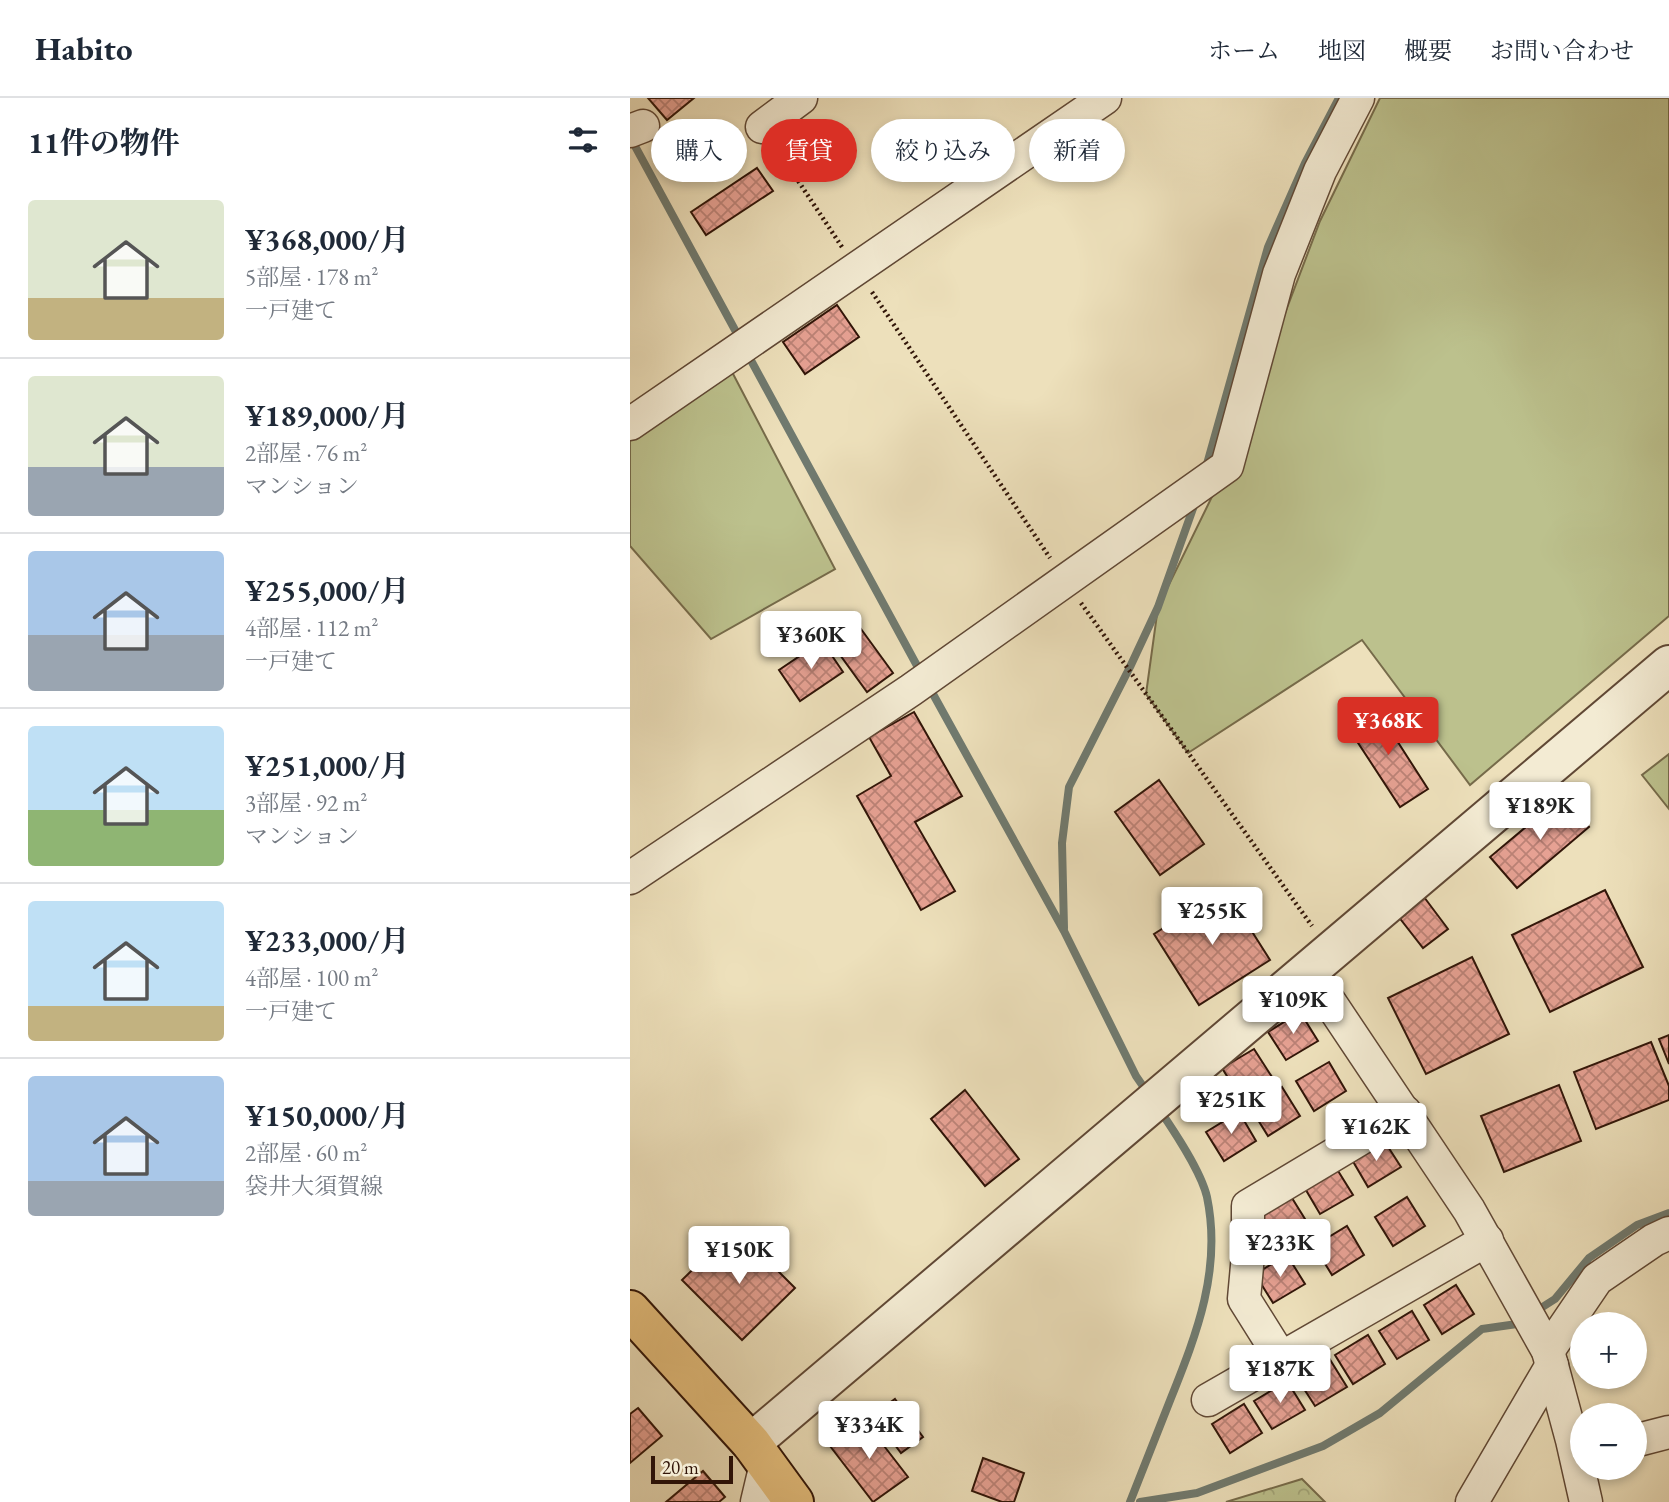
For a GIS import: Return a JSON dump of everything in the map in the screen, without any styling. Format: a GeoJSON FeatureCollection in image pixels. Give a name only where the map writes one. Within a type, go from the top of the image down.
{"type":"FeatureCollection","features":[{"type":"Feature","properties":{"kind":"main road"},"geometry":{"type":"LineString","coordinates":[[630,1310],[759,1454],[794,1502]]}},
{"type":"Feature","properties":{"kind":"street"},"geometry":{"type":"LineString","coordinates":[[773,119],[801,98]]}},
{"type":"Feature","properties":{"kind":"street"},"geometry":{"type":"LineString","coordinates":[[630,425],[1105,98]]}},
{"type":"Feature","properties":{"kind":"street"},"geometry":{"type":"LineString","coordinates":[[630,878],[911,690],[1227,466],[1279,274],[1320,170],[1358,98]]}},
{"type":"Feature","properties":{"kind":"street"},"geometry":{"type":"LineString","coordinates":[[757,1502],[759,1454],[1320,962],[1669,665]]}},
{"type":"Feature","properties":{"kind":"street"},"geometry":{"type":"LineString","coordinates":[[1320,962],[1405,1112],[1487,1240],[1550,1358],[1570,1425]]}},
{"type":"Feature","properties":{"kind":"street"},"geometry":{"type":"LineString","coordinates":[[1281,1358],[1244,1300],[1248,1206],[1405,1112]]}},
{"type":"Feature","properties":{"kind":"street"},"geometry":{"type":"LineString","coordinates":[[1472,1502],[1550,1358],[1597,1279],[1654,1240],[1669,1233]]}},
{"type":"Feature","properties":{"kind":"street"},"geometry":{"type":"LineString","coordinates":[[1208,1400],[1487,1240]]}},
{"type":"Feature","properties":{"kind":"street"},"geometry":{"type":"LineString","coordinates":[[1647,1438],[1669,1432]]}},
{"type":"Feature","properties":{"kind":"street"},"geometry":{"type":"LineString","coordinates":[[1583,1480],[1586,1502]]}},
{"type":"Feature","properties":{"kind":"path"},"geometry":{"type":"LineString","coordinates":[[799,182],[1320,962]]}},
{"type":"Feature","properties":{"kind":"green space"},"geometry":{"type":"Polygon","coordinates":[[[1380,98],[1669,98],[1669,616],[1470,785],[1362,640],[1188,753],[1146,694],[1158,607],[1227,466],[1320,221],[1380,98]]]}},
{"type":"Feature","properties":{"kind":"green space"},"geometry":{"type":"Polygon","coordinates":[[[731,370],[835,569],[711,639],[630,546],[630,441],[731,370]]]}},
{"type":"Feature","properties":{"kind":"green space"},"geometry":{"type":"Polygon","coordinates":[[[1669,754],[1669,809],[1642,775],[1669,754]]]}},
{"type":"Feature","properties":{"kind":"green space"},"geometry":{"type":"Polygon","coordinates":[[[1302,1479],[1325,1502],[1226,1502],[1302,1479]]]}},
{"type":"Feature","properties":{"kind":"building"},"geometry":{"type":"Polygon","coordinates":[[[648,98],[694,98],[668,119],[648,98]]]}},
{"type":"Feature","properties":{"kind":"building"},"geometry":{"type":"Polygon","coordinates":[[[757,168],[761,174],[761,182],[767,182],[773,191],[706,235],[691,212],[736,182],[747,182],[747,175],[757,168]]]}},
{"type":"Feature","properties":{"kind":"building"},"geometry":{"type":"Polygon","coordinates":[[[837,305],[859,337],[805,374],[783,342],[837,305]]]}},
{"type":"Feature","properties":{"kind":"building"},"geometry":{"type":"Polygon","coordinates":[[[853,618],[893,673],[867,692],[827,637],[853,618]]]}},
{"type":"Feature","properties":{"kind":"building"},"geometry":{"type":"Polygon","coordinates":[[[822,641],[843,672],[800,701],[779,670],[822,641]]]}},
{"type":"Feature","properties":{"kind":"building"},"geometry":{"type":"Polygon","coordinates":[[[1376,708],[1428,789],[1400,807],[1347,726],[1376,708]]]}},
{"type":"Feature","properties":{"kind":"building"},"geometry":{"type":"Polygon","coordinates":[[[914,712],[962,796],[915,822],[955,891],[921,910],[857,796],[891,776],[869,737],[914,712]]]}},
{"type":"Feature","properties":{"kind":"building"},"geometry":{"type":"Polygon","coordinates":[[[1159,780],[1204,844],[1160,875],[1115,812],[1159,780]]]}},
{"type":"Feature","properties":{"kind":"building"},"geometry":{"type":"Polygon","coordinates":[[[1563,796],[1589,827],[1517,888],[1490,857],[1563,796]]]}},
{"type":"Feature","properties":{"kind":"building"},"geometry":{"type":"Polygon","coordinates":[[[1225,889],[1270,960],[1199,1005],[1154,934],[1225,889]]]}},
{"type":"Feature","properties":{"kind":"building"},"geometry":{"type":"Polygon","coordinates":[[[1605,890],[1643,967],[1550,1012],[1512,935],[1605,890]]]}},
{"type":"Feature","properties":{"kind":"building"},"geometry":{"type":"Polygon","coordinates":[[[1424,897],[1448,929],[1423,948],[1398,916],[1424,897]]]}},
{"type":"Feature","properties":{"kind":"building"},"geometry":{"type":"Polygon","coordinates":[[[1472,957],[1509,1034],[1426,1074],[1388,998],[1472,957]]]}},
{"type":"Feature","properties":{"kind":"building"},"geometry":{"type":"Polygon","coordinates":[[[1300,1012],[1318,1041],[1286,1060],[1268,1032],[1300,1012]]]}},
{"type":"Feature","properties":{"kind":"building"},"geometry":{"type":"Polygon","coordinates":[[[1669,1035],[1669,1064],[1659,1039],[1669,1035]]]}},
{"type":"Feature","properties":{"kind":"building"},"geometry":{"type":"Polygon","coordinates":[[[1651,1042],[1669,1086],[1669,1100],[1596,1129],[1574,1072],[1651,1042]]]}},
{"type":"Feature","properties":{"kind":"building"},"geometry":{"type":"Polygon","coordinates":[[[1254,1049],[1272,1077],[1240,1097],[1222,1068],[1254,1049]]]}},
{"type":"Feature","properties":{"kind":"building"},"geometry":{"type":"Polygon","coordinates":[[[1329,1062],[1346,1091],[1314,1111],[1296,1081],[1329,1062]]]}},
{"type":"Feature","properties":{"kind":"building"},"geometry":{"type":"Polygon","coordinates":[[[1559,1085],[1581,1141],[1504,1172],[1481,1116],[1559,1085]]]}},
{"type":"Feature","properties":{"kind":"building"},"geometry":{"type":"Polygon","coordinates":[[[1282,1087],[1300,1116],[1268,1136],[1250,1107],[1282,1087]]]}},
{"type":"Feature","properties":{"kind":"building"},"geometry":{"type":"Polygon","coordinates":[[[965,1090],[1019,1159],[985,1186],[931,1119],[965,1090]]]}},
{"type":"Feature","properties":{"kind":"building"},"geometry":{"type":"Polygon","coordinates":[[[1239,1112],[1256,1141],[1224,1161],[1206,1132],[1239,1112]]]}},
{"type":"Feature","properties":{"kind":"building"},"geometry":{"type":"Polygon","coordinates":[[[1383,1139],[1401,1167],[1368,1187],[1351,1158],[1383,1139]]]}},
{"type":"Feature","properties":{"kind":"building"},"geometry":{"type":"Polygon","coordinates":[[[1335,1166],[1353,1195],[1320,1214],[1303,1185],[1335,1166]]]}},
{"type":"Feature","properties":{"kind":"building"},"geometry":{"type":"Polygon","coordinates":[[[1287,1190],[1305,1219],[1273,1239],[1255,1210],[1287,1190]]]}},
{"type":"Feature","properties":{"kind":"building"},"geometry":{"type":"Polygon","coordinates":[[[1407,1197],[1425,1226],[1393,1246],[1375,1217],[1407,1197]]]}},
{"type":"Feature","properties":{"kind":"building"},"geometry":{"type":"Polygon","coordinates":[[[1347,1226],[1364,1255],[1332,1275],[1314,1246],[1347,1226]]]}},
{"type":"Feature","properties":{"kind":"building"},"geometry":{"type":"Polygon","coordinates":[[[746,1239],[795,1288],[742,1340],[682,1280],[723,1240],[734,1250],[746,1239]]]}},
{"type":"Feature","properties":{"kind":"building"},"geometry":{"type":"Polygon","coordinates":[[[1287,1255],[1305,1284],[1273,1303],[1255,1274],[1287,1255]]]}},
{"type":"Feature","properties":{"kind":"building"},"geometry":{"type":"Polygon","coordinates":[[[1456,1285],[1474,1314],[1442,1334],[1424,1305],[1456,1285]]]}},
{"type":"Feature","properties":{"kind":"building"},"geometry":{"type":"Polygon","coordinates":[[[1412,1311],[1429,1340],[1397,1359],[1379,1331],[1412,1311]]]}},
{"type":"Feature","properties":{"kind":"building"},"geometry":{"type":"Polygon","coordinates":[[[1368,1335],[1385,1364],[1353,1384],[1335,1355],[1368,1335]]]}},
{"type":"Feature","properties":{"kind":"building"},"geometry":{"type":"Polygon","coordinates":[[[1329,1358],[1347,1387],[1315,1406],[1297,1378],[1329,1358]]]}},
{"type":"Feature","properties":{"kind":"building"},"geometry":{"type":"Polygon","coordinates":[[[1287,1381],[1305,1410],[1272,1429],[1254,1401],[1287,1381]]]}},
{"type":"Feature","properties":{"kind":"building"},"geometry":{"type":"Polygon","coordinates":[[[895,1399],[923,1437],[901,1453],[873,1415],[895,1399]]]}},
{"type":"Feature","properties":{"kind":"building"},"geometry":{"type":"Polygon","coordinates":[[[1244,1404],[1262,1433],[1230,1453],[1212,1424],[1244,1404]]]}},
{"type":"Feature","properties":{"kind":"building"},"geometry":{"type":"Polygon","coordinates":[[[638,1408],[662,1436],[630,1463],[630,1414],[638,1408]]]}},
{"type":"Feature","properties":{"kind":"building"},"geometry":{"type":"Polygon","coordinates":[[[864,1420],[908,1477],[873,1502],[830,1446],[864,1420]]]}},
{"type":"Feature","properties":{"kind":"building"},"geometry":{"type":"Polygon","coordinates":[[[983,1458],[1024,1473],[1014,1502],[1002,1502],[972,1491],[983,1458]]]}},
{"type":"Feature","properties":{"kind":"building"},"geometry":{"type":"Polygon","coordinates":[[[703,1471],[725,1497],[719,1502],[666,1502],[703,1471]]]}},
{"type":"Feature","properties":{"kind":"waterway"},"geometry":{"type":"LineString","coordinates":[[1205,471],[1268,247],[1305,163],[1339,98]]}},
{"type":"Feature","properties":{"kind":"waterway"},"geometry":{"type":"LineString","coordinates":[[630,137],[741,341]]}},
{"type":"Feature","properties":{"kind":"waterway"},"geometry":{"type":"LineString","coordinates":[[747,353],[921,673]]}},
{"type":"Feature","properties":{"kind":"waterway"},"geometry":{"type":"LineString","coordinates":[[1064,928],[1062,843],[1069,787],[1158,607],[1196,500]]}},
{"type":"Feature","properties":{"kind":"waterway"},"geometry":{"type":"LineString","coordinates":[[928,685],[1064,931],[1136,1076],[1147,1092]]}},
{"type":"Feature","properties":{"kind":"waterway"},"geometry":{"type":"LineString","coordinates":[[1130,1502],[1198,1325],[1209,1275],[1211,1250],[1211,1224],[1204,1187],[1159,1109]]}},
{"type":"Feature","properties":{"kind":"waterway"},"geometry":{"type":"LineString","coordinates":[[1533,1313],[1555,1299],[1589,1258],[1637,1225],[1669,1213]]}},
{"type":"Feature","properties":{"kind":"waterway"},"geometry":{"type":"LineString","coordinates":[[1140,1502],[1197,1493],[1323,1446],[1380,1413],[1482,1329],[1517,1324],[1522,1320]]}}]}
